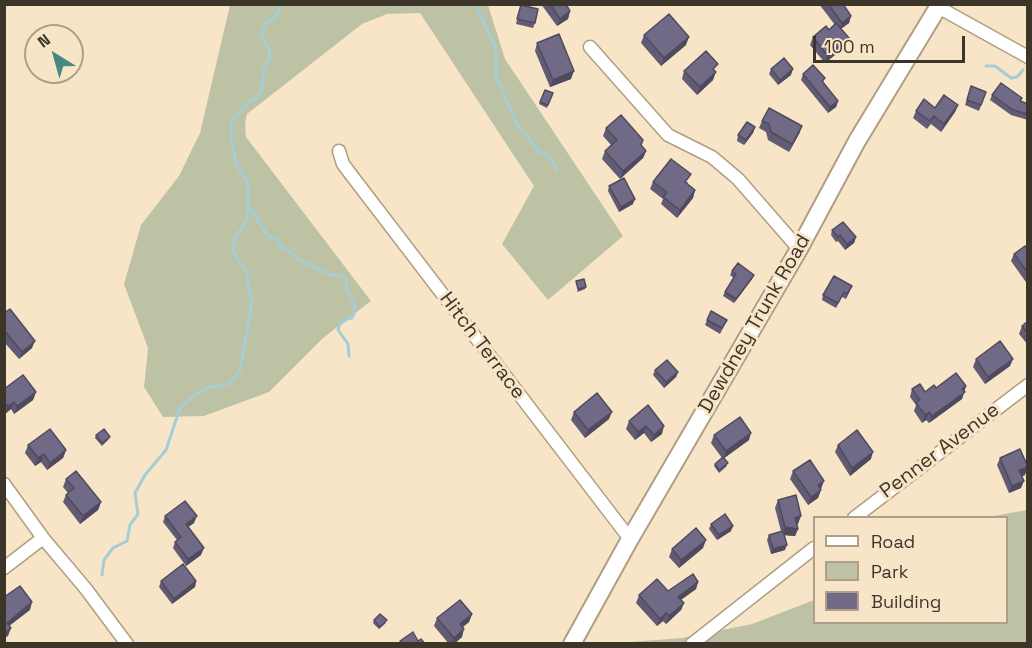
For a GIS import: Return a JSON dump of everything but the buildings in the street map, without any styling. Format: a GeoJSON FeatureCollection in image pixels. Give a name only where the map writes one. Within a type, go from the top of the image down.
{"type":"FeatureCollection","features":[{"type":"Feature","properties":{"kind":"main road","name":"Dewdney Trunk Road"},"geometry":{"type":"LineString","coordinates":[[572,644],[630,539],[799,249],[858,141],[939,6]]}},
{"type":"Feature","properties":{"kind":"street"},"geometry":{"type":"LineString","coordinates":[[939,6],[1028,57]]}},
{"type":"Feature","properties":{"kind":"street"},"geometry":{"type":"LineString","coordinates":[[590,47],[668,135],[712,157],[738,178],[799,249]]}},
{"type":"Feature","properties":{"kind":"street","name":"Hitch Terrace"},"geometry":{"type":"LineString","coordinates":[[339,151],[343,164],[630,539]]}},
{"type":"Feature","properties":{"kind":"street","name":"Penner Avenue"},"geometry":{"type":"LineString","coordinates":[[857,516],[1028,385]]}},
{"type":"Feature","properties":{"kind":"street"},"geometry":{"type":"LineString","coordinates":[[4,484],[127,644]]}},
{"type":"Feature","properties":{"kind":"street"},"geometry":{"type":"LineString","coordinates":[[4,568],[44,538]]}},
{"type":"Feature","properties":{"kind":"street"},"geometry":{"type":"LineString","coordinates":[[692,644],[813,549]]}},
{"type":"Feature","properties":{"kind":"green space"},"geometry":{"type":"Polygon","coordinates":[[[230,5],[488,5],[505,59],[623,236],[548,300],[502,244],[534,186],[420,13],[387,14],[362,24],[247,114],[245,124],[246,137],[371,301],[323,338],[269,392],[204,416],[163,417],[144,387],[148,348],[124,284],[141,225],[179,176],[200,133],[230,5]]]}},
{"type":"Feature","properties":{"kind":"green space"},"geometry":{"type":"Polygon","coordinates":[[[1027,510],[1027,643],[604,644],[682,638],[752,624],[813,600],[813,624],[1008,624],[1008,516],[994,516],[1027,510]]]}},
{"type":"Feature","properties":{"kind":"waterway"},"geometry":{"type":"LineString","coordinates":[[102,575],[104,560],[113,548],[127,541],[130,525],[138,514],[135,493],[145,475],[166,450],[180,408],[206,388],[228,384],[240,371],[252,302],[245,267],[237,259],[232,248],[237,233],[248,217],[248,183],[237,166],[231,139],[231,121],[248,102],[258,98],[262,89],[263,72],[270,57],[269,49],[262,38],[262,31],[275,17],[279,9],[278,4]]}},
{"type":"Feature","properties":{"kind":"waterway"},"geometry":{"type":"LineString","coordinates":[[475,4],[496,48],[496,77],[517,124],[539,152],[552,160],[557,170]]}},
{"type":"Feature","properties":{"kind":"waterway"},"geometry":{"type":"LineString","coordinates":[[986,66],[995,66],[1011,78],[1017,77],[1023,70]]}},
{"type":"Feature","properties":{"kind":"waterway"},"geometry":{"type":"LineString","coordinates":[[249,209],[257,216],[258,222],[269,236],[277,240],[280,246],[298,260],[331,275],[344,277],[347,283],[346,288],[355,305],[354,314],[352,318],[340,324],[338,330],[348,344],[349,356]]}}]}
